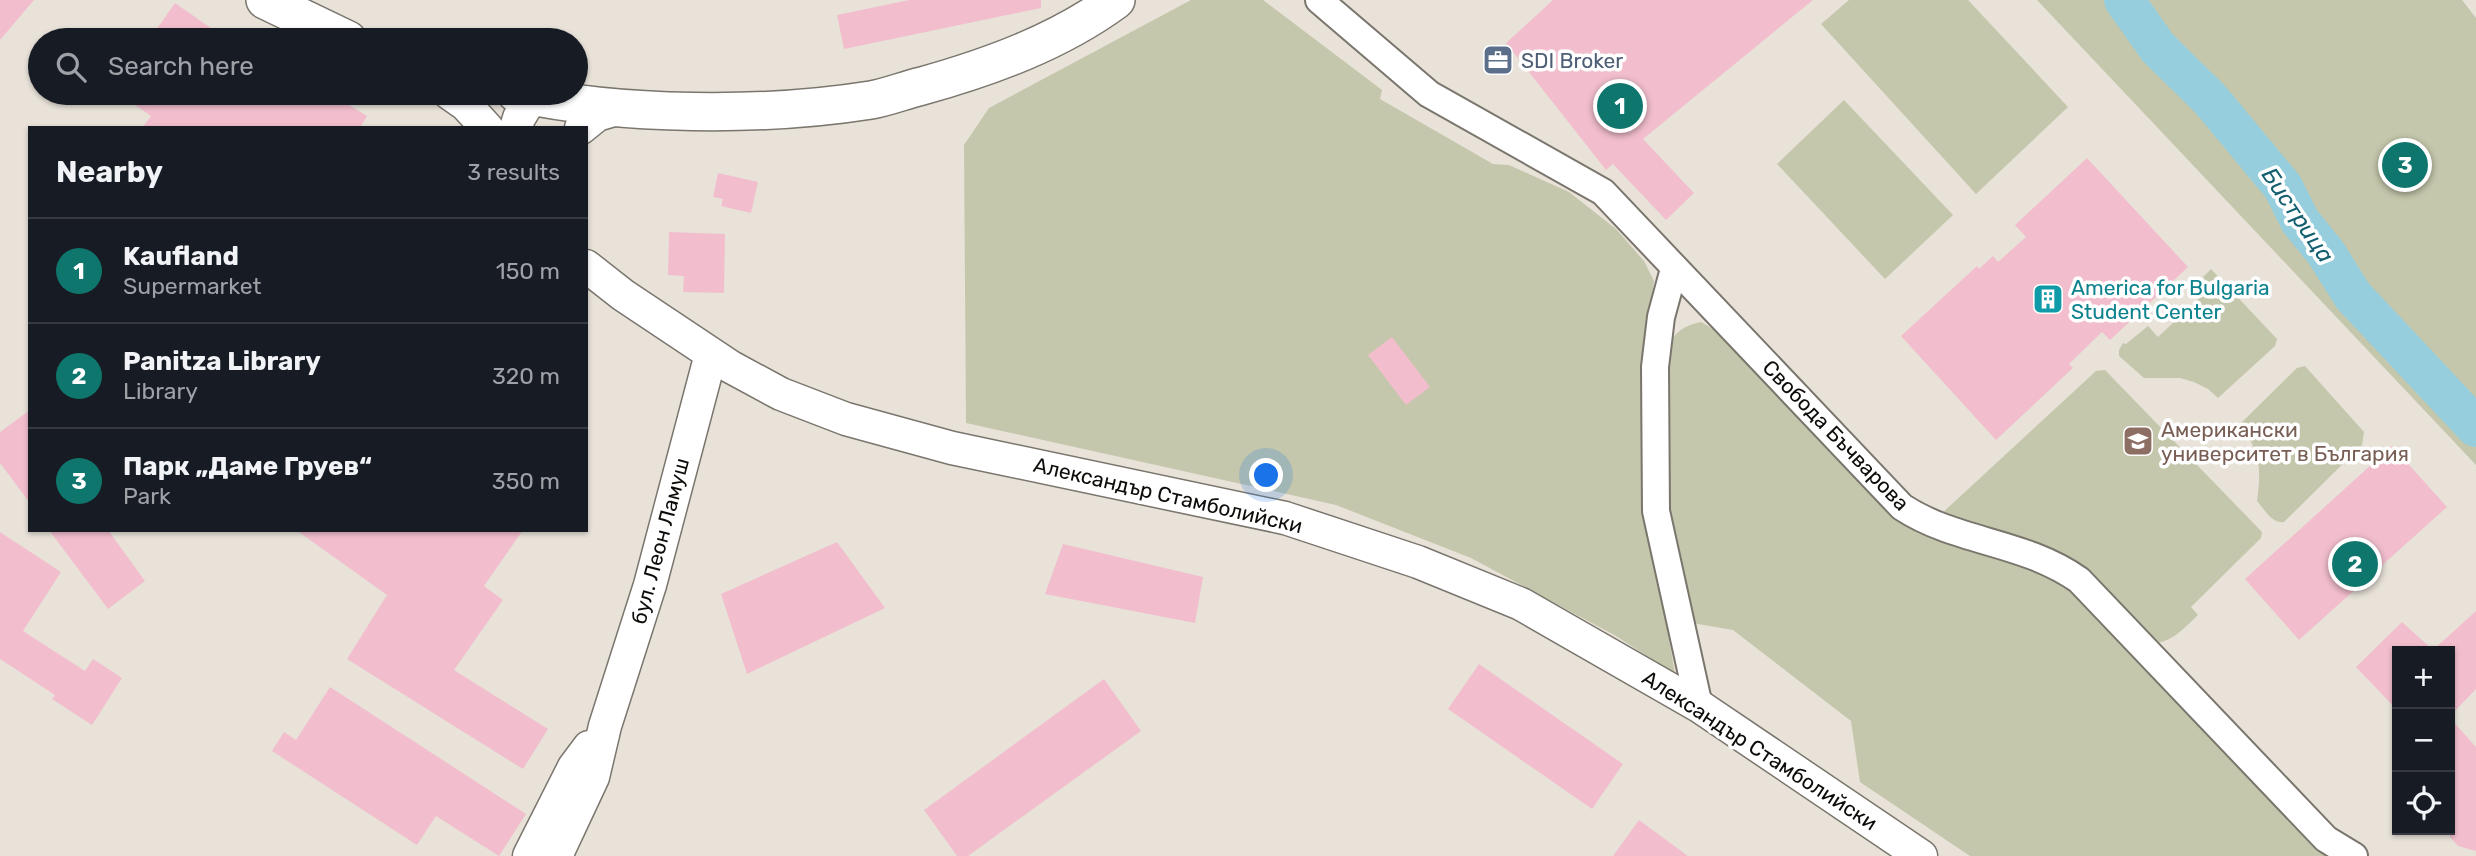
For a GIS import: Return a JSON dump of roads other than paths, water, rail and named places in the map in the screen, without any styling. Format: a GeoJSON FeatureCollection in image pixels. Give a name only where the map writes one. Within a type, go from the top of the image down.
{"type":"FeatureCollection","features":[{"type":"Feature","properties":{"kind":"main road"},"geometry":{"type":"LineString","coordinates":[[265,0],[323,28]]}},
{"type":"Feature","properties":{"kind":"main road"},"geometry":{"type":"LineString","coordinates":[[526,111],[624,107],[685,111],[790,109],[873,99],[950,78],[1014,55],[1091,18],[1116,0]]}},
{"type":"Feature","properties":{"kind":"street","name":"Свобода Бъчварова"},"geometry":{"type":"LineString","coordinates":[[1319,0],[1429,94],[1603,192],[1902,507],[1922,520],[1948,530],[2042,558],[2079,580],[2326,839],[2354,856]]}},
{"type":"Feature","properties":{"kind":"street"},"geometry":{"type":"LineString","coordinates":[[466,105],[485,126]]}},
{"type":"Feature","properties":{"kind":"street"},"geometry":{"type":"LineString","coordinates":[[583,126],[597,115],[624,107]]}},
{"type":"Feature","properties":{"kind":"street","name":"Александър Стамболийски"},"geometry":{"type":"LineString","coordinates":[[588,268],[623,295],[711,354],[781,394],[846,419],[952,447],[1285,518],[1418,562],[1521,604],[1699,706],[1921,856]]}},
{"type":"Feature","properties":{"kind":"street"},"geometry":{"type":"LineString","coordinates":[[1674,269],[1661,317],[1655,367],[1656,511],[1699,706]]}},
{"type":"Feature","properties":{"kind":"street","name":"бул. Леон Ламуш"},"geometry":{"type":"LineString","coordinates":[[556,856],[593,777],[604,726],[650,584],[711,354]]}},
{"type":"Feature","properties":{"kind":"street","name":"бул. Леон Ламуш"},"geometry":{"type":"LineString","coordinates":[[529,856],[574,767],[604,726]]}},
{"type":"Feature","properties":{"kind":"waterway","name":"Бистрица"},"geometry":{"type":"LineString","coordinates":[[2124,0],[2158,48],[2210,99],[2283,187],[2300,221],[2326,253],[2353,296],[2476,427]]}},
{"type":"Feature","properties":{"kind":"place","name":"SDI Broker"},"geometry":{"type":"Point","coordinates":[1498,60]}},
{"type":"Feature","properties":{"kind":"place","name":"Kaufland"},"geometry":{"type":"Point","coordinates":[1620,106]}},
{"type":"Feature","properties":{"kind":"place","name":"Парк „Даме Груев“"},"geometry":{"type":"Point","coordinates":[2405,165]}},
{"type":"Feature","properties":{"kind":"place","name":"America for Bulgaria Student Center"},"geometry":{"type":"Point","coordinates":[2048,299]}},
{"type":"Feature","properties":{"kind":"place","name":"Американски университет в България"},"geometry":{"type":"Point","coordinates":[2138,441]}},
{"type":"Feature","properties":{"kind":"place","name":"Panitza Library"},"geometry":{"type":"Point","coordinates":[2355,564]}}]}
